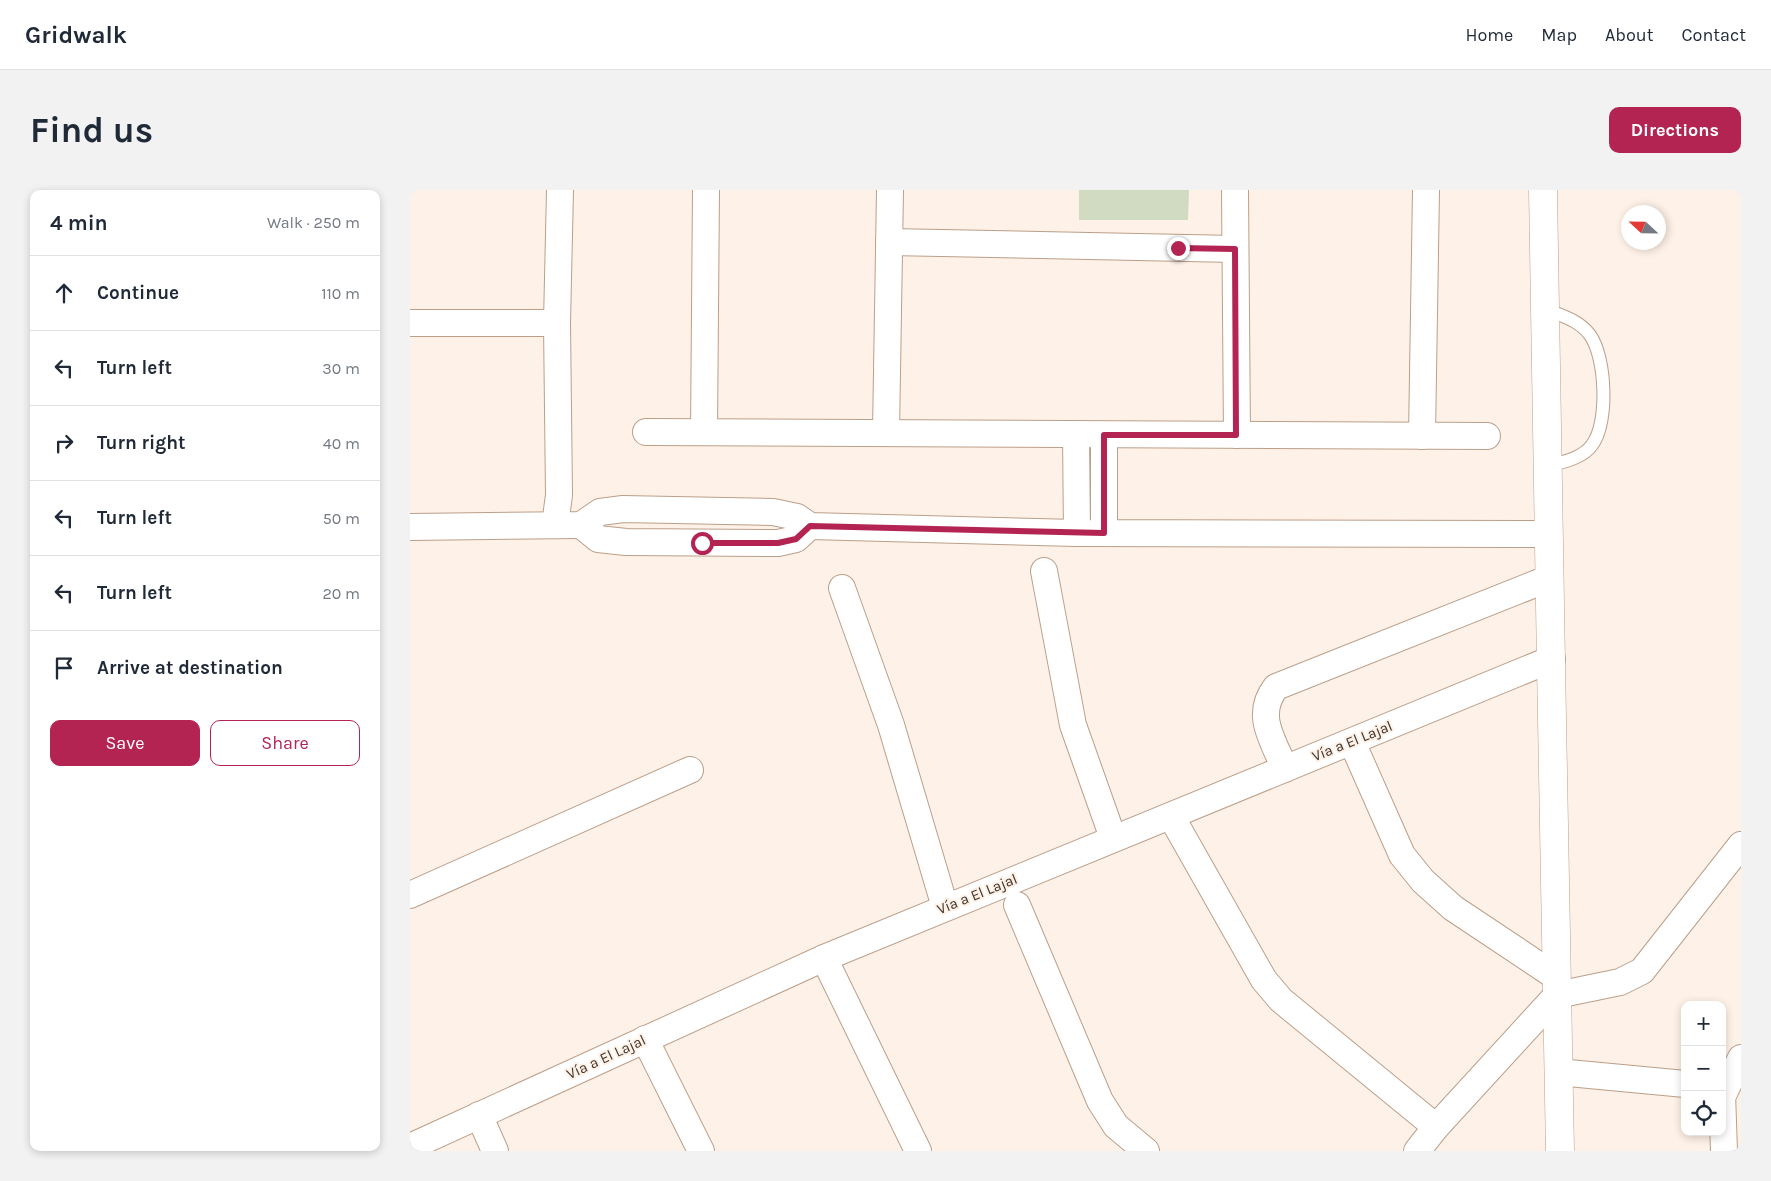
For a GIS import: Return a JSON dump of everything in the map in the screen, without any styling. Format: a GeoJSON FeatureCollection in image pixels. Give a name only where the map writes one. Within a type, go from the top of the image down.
{"type":"FeatureCollection","features":[{"type":"Feature","properties":{"kind":"street"},"geometry":{"type":"LineString","coordinates":[[555,525],[559,495],[557,323],[560,190]]}},
{"type":"Feature","properties":{"kind":"street"},"geometry":{"type":"LineString","coordinates":[[704,432],[706,190]]}},
{"type":"Feature","properties":{"kind":"street"},"geometry":{"type":"LineString","coordinates":[[886,433],[890,190]]}},
{"type":"Feature","properties":{"kind":"street"},"geometry":{"type":"LineString","coordinates":[[1235,190],[1236,435]]}},
{"type":"Feature","properties":{"kind":"street"},"geometry":{"type":"LineString","coordinates":[[1422,436],[1426,190]]}},
{"type":"Feature","properties":{"kind":"street"},"geometry":{"type":"LineString","coordinates":[[1543,190],[1560,1151]]}},
{"type":"Feature","properties":{"kind":"street"},"geometry":{"type":"LineString","coordinates":[[889,242],[1235,249]]}},
{"type":"Feature","properties":{"kind":"street"},"geometry":{"type":"LineString","coordinates":[[410,323],[557,323]]}},
{"type":"Feature","properties":{"kind":"street"},"geometry":{"type":"LineString","coordinates":[[646,432],[1487,436]]}},
{"type":"Feature","properties":{"kind":"street"},"geometry":{"type":"LineString","coordinates":[[1076,435],[1077,534]]}},
{"type":"Feature","properties":{"kind":"street"},"geometry":{"type":"LineString","coordinates":[[1104,435],[1104,533]]}},
{"type":"Feature","properties":{"kind":"street"},"geometry":{"type":"LineString","coordinates":[[410,527],[581,525],[600,512],[624,509],[773,512],[797,517],[810,526],[1077,534],[1549,534]]}},
{"type":"Feature","properties":{"kind":"street"},"geometry":{"type":"LineString","coordinates":[[1044,571],[1073,725],[1113,838]]}},
{"type":"Feature","properties":{"kind":"street"},"geometry":{"type":"LineString","coordinates":[[1285,769],[1265,719],[1266,699],[1276,687],[1550,578]]}},
{"type":"Feature","properties":{"kind":"street"},"geometry":{"type":"LineString","coordinates":[[842,588],[890,726],[945,907]]}},
{"type":"Feature","properties":{"kind":"street","name":"Vía a El Lajal"},"geometry":{"type":"LineString","coordinates":[[410,1147],[824,958],[1552,659]]}},
{"type":"Feature","properties":{"kind":"street"},"geometry":{"type":"LineString","coordinates":[[1352,742],[1402,855],[1423,881],[1453,908],[1556,985],[1620,982],[1642,970],[1741,845]]}},
{"type":"Feature","properties":{"kind":"street"},"geometry":{"type":"LineString","coordinates":[[410,895],[690,770]]}},
{"type":"Feature","properties":{"kind":"street"},"geometry":{"type":"LineString","coordinates":[[1171,816],[1264,980],[1281,1000],[1436,1127]]}},
{"type":"Feature","properties":{"kind":"street"},"geometry":{"type":"LineString","coordinates":[[1017,905],[1100,1101],[1116,1126],[1146,1151]]}},
{"type":"Feature","properties":{"kind":"street"},"geometry":{"type":"LineString","coordinates":[[824,958],[918,1151]]}},
{"type":"Feature","properties":{"kind":"street"},"geometry":{"type":"LineString","coordinates":[[1417,1151],[1556,985]]}},
{"type":"Feature","properties":{"kind":"street"},"geometry":{"type":"LineString","coordinates":[[645,1039],[702,1151]]}},
{"type":"Feature","properties":{"kind":"street"},"geometry":{"type":"LineString","coordinates":[[1724,1091],[1741,1058]]}},
{"type":"Feature","properties":{"kind":"street"},"geometry":{"type":"LineString","coordinates":[[1558,1072],[1681,1084]]}},
{"type":"Feature","properties":{"kind":"street"},"geometry":{"type":"LineString","coordinates":[[479,1116],[495,1151]]}},
{"type":"Feature","properties":{"kind":"street"},"geometry":{"type":"LineString","coordinates":[[1724,1136],[1724,1151]]}},
{"type":"Feature","properties":{"kind":"lane"},"geometry":{"type":"LineString","coordinates":[[1545,309],[1576,321],[1591,336],[1602,362],[1602,421],[1592,446],[1573,459],[1548,466]]}},
{"type":"Feature","properties":{"kind":"green space"},"geometry":{"type":"Polygon","coordinates":[[[1079,190],[1189,190],[1188,220],[1079,220],[1079,190]]]}},
{"type":"Feature","properties":{"kind":"route"},"geometry":{"type":"LineString","coordinates":[[702,543],[778,543],[796,539],[810,526],[1077,534],[1104,533],[1104,435],[1236,435],[1235,249],[1178,248]]}}]}
